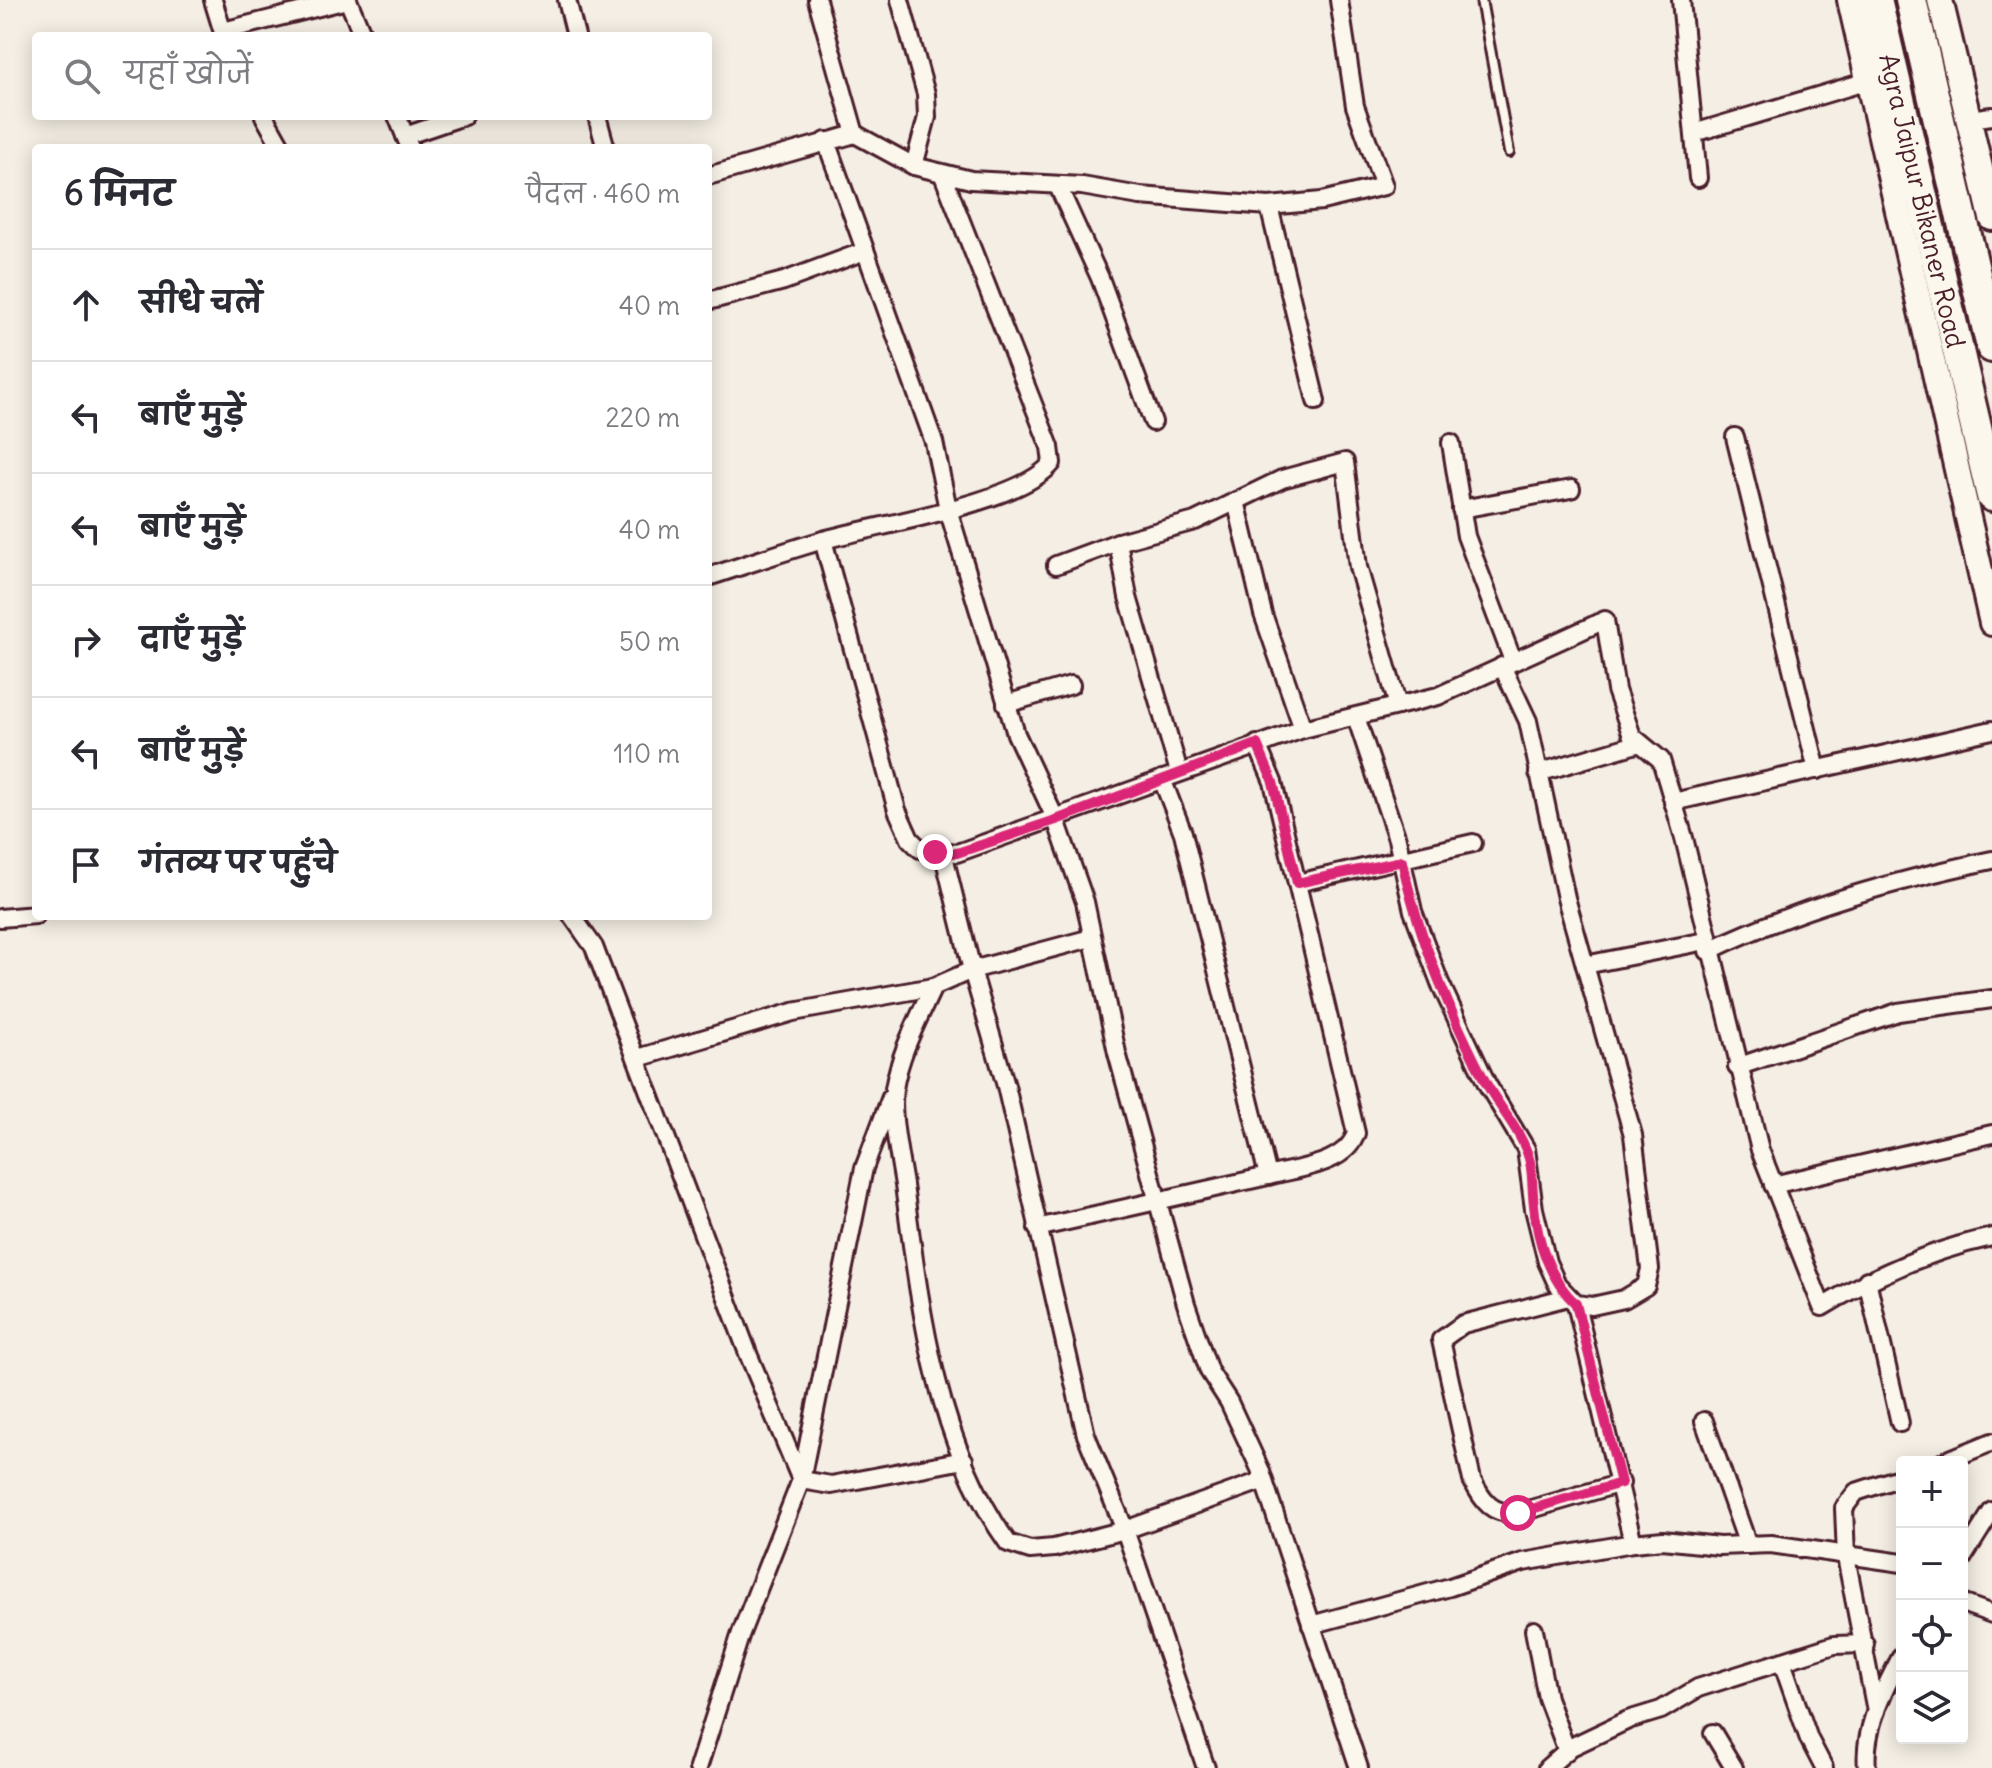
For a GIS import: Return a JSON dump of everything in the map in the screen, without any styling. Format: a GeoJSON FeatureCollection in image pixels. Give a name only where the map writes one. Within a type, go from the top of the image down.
{"type":"FeatureCollection","features":[{"type":"Feature","properties":{"kind":"highway","name":"Agra Jaipur Bikaner Road"},"geometry":{"type":"LineString","coordinates":[[1876,0],[1992,496]]}},
{"type":"Feature","properties":{"kind":"highway","name":"Agra Jaipur Bikaner Road"},"geometry":{"type":"LineString","coordinates":[[1911,0],[1992,347]]}},
{"type":"Feature","properties":{"kind":"street"},"geometry":{"type":"LineString","coordinates":[[213,0],[223,32]]}},
{"type":"Feature","properties":{"kind":"street"},"geometry":{"type":"LineString","coordinates":[[231,32],[347,0],[361,32]]}},
{"type":"Feature","properties":{"kind":"street"},"geometry":{"type":"LineString","coordinates":[[567,0],[575,32]]}},
{"type":"Feature","properties":{"kind":"street"},"geometry":{"type":"LineString","coordinates":[[817,0],[855,134]]}},
{"type":"Feature","properties":{"kind":"street"},"geometry":{"type":"LineString","coordinates":[[900,0],[926,94],[927,117],[914,166]]}},
{"type":"Feature","properties":{"kind":"street"},"geometry":{"type":"LineString","coordinates":[[712,175],[855,134],[914,166],[943,175],[1269,206],[1322,201],[1384,186],[1355,106],[1339,0]]}},
{"type":"Feature","properties":{"kind":"street"},"geometry":{"type":"LineString","coordinates":[[1681,0],[1698,178]]}},
{"type":"Feature","properties":{"kind":"street"},"geometry":{"type":"LineString","coordinates":[[1850,0],[1992,623]]}},
{"type":"Feature","properties":{"kind":"street"},"geometry":{"type":"LineString","coordinates":[[1940,0],[1980,118],[1992,218]]}},
{"type":"Feature","properties":{"kind":"street"},"geometry":{"type":"LineString","coordinates":[[1694,133],[1868,81]]}},
{"type":"Feature","properties":{"kind":"street"},"geometry":{"type":"LineString","coordinates":[[266,120],[280,144]]}},
{"type":"Feature","properties":{"kind":"street"},"geometry":{"type":"LineString","coordinates":[[399,120],[408,142],[455,120]]}},
{"type":"Feature","properties":{"kind":"street"},"geometry":{"type":"LineString","coordinates":[[598,120],[605,144]]}},
{"type":"Feature","properties":{"kind":"street"},"geometry":{"type":"LineString","coordinates":[[826,141],[934,442],[948,509],[1016,734],[1056,820],[1085,902],[1091,938],[1156,1201],[1209,1371],[1229,1402],[1264,1480],[1359,1768]]}},
{"type":"Feature","properties":{"kind":"street"},"geometry":{"type":"LineString","coordinates":[[712,576],[823,540],[907,523],[1020,485],[1044,473],[1052,463],[1050,447],[943,175]]}},
{"type":"Feature","properties":{"kind":"street"},"geometry":{"type":"LineString","coordinates":[[1058,186],[1100,278],[1153,422]]}},
{"type":"Feature","properties":{"kind":"street"},"geometry":{"type":"LineString","coordinates":[[1269,206],[1316,401]]}},
{"type":"Feature","properties":{"kind":"street"},"geometry":{"type":"LineString","coordinates":[[712,300],[784,281],[865,251]]}},
{"type":"Feature","properties":{"kind":"street"},"geometry":{"type":"LineString","coordinates":[[1735,437],[1817,770]]}},
{"type":"Feature","properties":{"kind":"street"},"geometry":{"type":"LineString","coordinates":[[1451,443],[1466,536],[1528,721],[1585,965],[1633,1135],[1650,1269],[1646,1286],[1638,1294],[1592,1306],[1572,1300],[1463,1324],[1441,1340],[1472,1480],[1483,1501],[1502,1514],[1518,1513],[1621,1483]]}},
{"type":"Feature","properties":{"kind":"street"},"geometry":{"type":"LineString","coordinates":[[1056,565],[1118,542],[1195,521],[1282,479],[1345,462],[1358,567],[1398,706]]}},
{"type":"Feature","properties":{"kind":"street"},"geometry":{"type":"LineString","coordinates":[[1461,509],[1571,489]]}},
{"type":"Feature","properties":{"kind":"street"},"geometry":{"type":"LineString","coordinates":[[1236,501],[1263,614],[1303,729]]}},
{"type":"Feature","properties":{"kind":"street"},"geometry":{"type":"LineString","coordinates":[[823,540],[897,810],[910,839],[920,849],[943,852],[957,853],[1056,820],[1179,772],[1303,729],[1438,696],[1605,620],[1616,690],[1632,736],[1661,760],[1737,1067],[1773,1185],[1822,1307],[1867,1280],[1959,1244],[1992,1237]]}},
{"type":"Feature","properties":{"kind":"street"},"geometry":{"type":"LineString","coordinates":[[1118,542],[1128,597],[1179,772]]}},
{"type":"Feature","properties":{"kind":"street"},"geometry":{"type":"LineString","coordinates":[[1006,704],[1071,685]]}},
{"type":"Feature","properties":{"kind":"street"},"geometry":{"type":"LineString","coordinates":[[1356,717],[1402,861],[1413,911],[1440,983],[1487,1084],[1526,1149],[1534,1209],[1547,1262],[1557,1284],[1572,1300],[1621,1483],[1633,1543]]}},
{"type":"Feature","properties":{"kind":"street"},"geometry":{"type":"LineString","coordinates":[[1673,802],[1992,730]]}},
{"type":"Feature","properties":{"kind":"street"},"geometry":{"type":"LineString","coordinates":[[1538,773],[1640,743]]}},
{"type":"Feature","properties":{"kind":"street"},"geometry":{"type":"LineString","coordinates":[[1037,1228],[1268,1176],[1339,1156],[1352,1146],[1356,1133],[1297,883],[1273,782],[1257,744]]}},
{"type":"Feature","properties":{"kind":"street"},"geometry":{"type":"LineString","coordinates":[[1162,779],[1183,833],[1268,1176]]}},
{"type":"Feature","properties":{"kind":"street"},"geometry":{"type":"LineString","coordinates":[[1297,883],[1473,843]]}},
{"type":"Feature","properties":{"kind":"street"},"geometry":{"type":"LineString","coordinates":[[943,852],[972,970],[1006,1086],[1086,1435],[1125,1530],[1206,1768]]}},
{"type":"Feature","properties":{"kind":"street"},"geometry":{"type":"LineString","coordinates":[[1585,965],[1707,946],[1857,891],[1992,860]]}},
{"type":"Feature","properties":{"kind":"street"},"geometry":{"type":"LineString","coordinates":[[0,918],[32,915]]}},
{"type":"Feature","properties":{"kind":"street"},"geometry":{"type":"LineString","coordinates":[[575,920],[594,947],[709,1255],[790,1462],[801,1480],[831,1485],[964,1460]]}},
{"type":"Feature","properties":{"kind":"street"},"geometry":{"type":"LineString","coordinates":[[638,1058],[793,1012],[933,987],[972,970],[1091,938]]}},
{"type":"Feature","properties":{"kind":"street"},"geometry":{"type":"LineString","coordinates":[[698,1768],[741,1633],[801,1480],[864,1168],[893,1091],[905,1046],[933,987]]}},
{"type":"Feature","properties":{"kind":"street"},"geometry":{"type":"LineString","coordinates":[[1737,1067],[1898,1012],[1992,999]]}},
{"type":"Feature","properties":{"kind":"street"},"geometry":{"type":"LineString","coordinates":[[893,1091],[915,1267],[935,1376],[976,1493],[1008,1543],[1030,1550],[1054,1548],[1125,1530],[1264,1480]]}},
{"type":"Feature","properties":{"kind":"street"},"geometry":{"type":"LineString","coordinates":[[1773,1185],[1992,1134]]}},
{"type":"Feature","properties":{"kind":"street"},"geometry":{"type":"LineString","coordinates":[[1867,1280],[1900,1423]]}},
{"type":"Feature","properties":{"kind":"street"},"geometry":{"type":"LineString","coordinates":[[1704,1421],[1748,1545]]}},
{"type":"Feature","properties":{"kind":"street"},"geometry":{"type":"LineString","coordinates":[[1958,1456],[1992,1442]]}},
{"type":"Feature","properties":{"kind":"street"},"geometry":{"type":"LineString","coordinates":[[1876,1711],[1846,1557],[1843,1521],[1848,1499],[1856,1492],[1896,1479]]}},
{"type":"Feature","properties":{"kind":"street"},"geometry":{"type":"LineString","coordinates":[[1968,1549],[1992,1511]]}},
{"type":"Feature","properties":{"kind":"street"},"geometry":{"type":"LineString","coordinates":[[1311,1625],[1450,1587],[1523,1562],[1633,1543],[1663,1540],[1719,1546],[1771,1544],[1896,1562]]}},
{"type":"Feature","properties":{"kind":"street"},"geometry":{"type":"LineString","coordinates":[[1968,1605],[1992,1614]]}},
{"type":"Feature","properties":{"kind":"street"},"geometry":{"type":"LineString","coordinates":[[1534,1630],[1547,1698],[1567,1751]]}},
{"type":"Feature","properties":{"kind":"street"},"geometry":{"type":"LineString","coordinates":[[1547,1768],[1567,1751],[1628,1720],[1661,1710],[1698,1688],[1834,1645],[1865,1644]]}},
{"type":"Feature","properties":{"kind":"street"},"geometry":{"type":"LineString","coordinates":[[1782,1662],[1809,1739],[1824,1768]]}},
{"type":"Feature","properties":{"kind":"street"},"geometry":{"type":"LineString","coordinates":[[1867,1768],[1865,1755],[1876,1711],[1896,1668]]}},
{"type":"Feature","properties":{"kind":"street"},"geometry":{"type":"LineString","coordinates":[[1713,1733],[1734,1768]]}},
{"type":"Feature","properties":{"kind":"lane"},"geometry":{"type":"LineString","coordinates":[[1481,0],[1509,152]]}},
{"type":"Feature","properties":{"kind":"route"},"geometry":{"type":"LineString","coordinates":[[935,852],[957,853],[1056,820],[1257,744],[1273,782],[1297,883],[1402,861],[1413,911],[1440,983],[1487,1084],[1526,1149],[1531,1166],[1534,1209],[1547,1262],[1557,1284],[1576,1304],[1621,1483],[1518,1513]]}}]}
